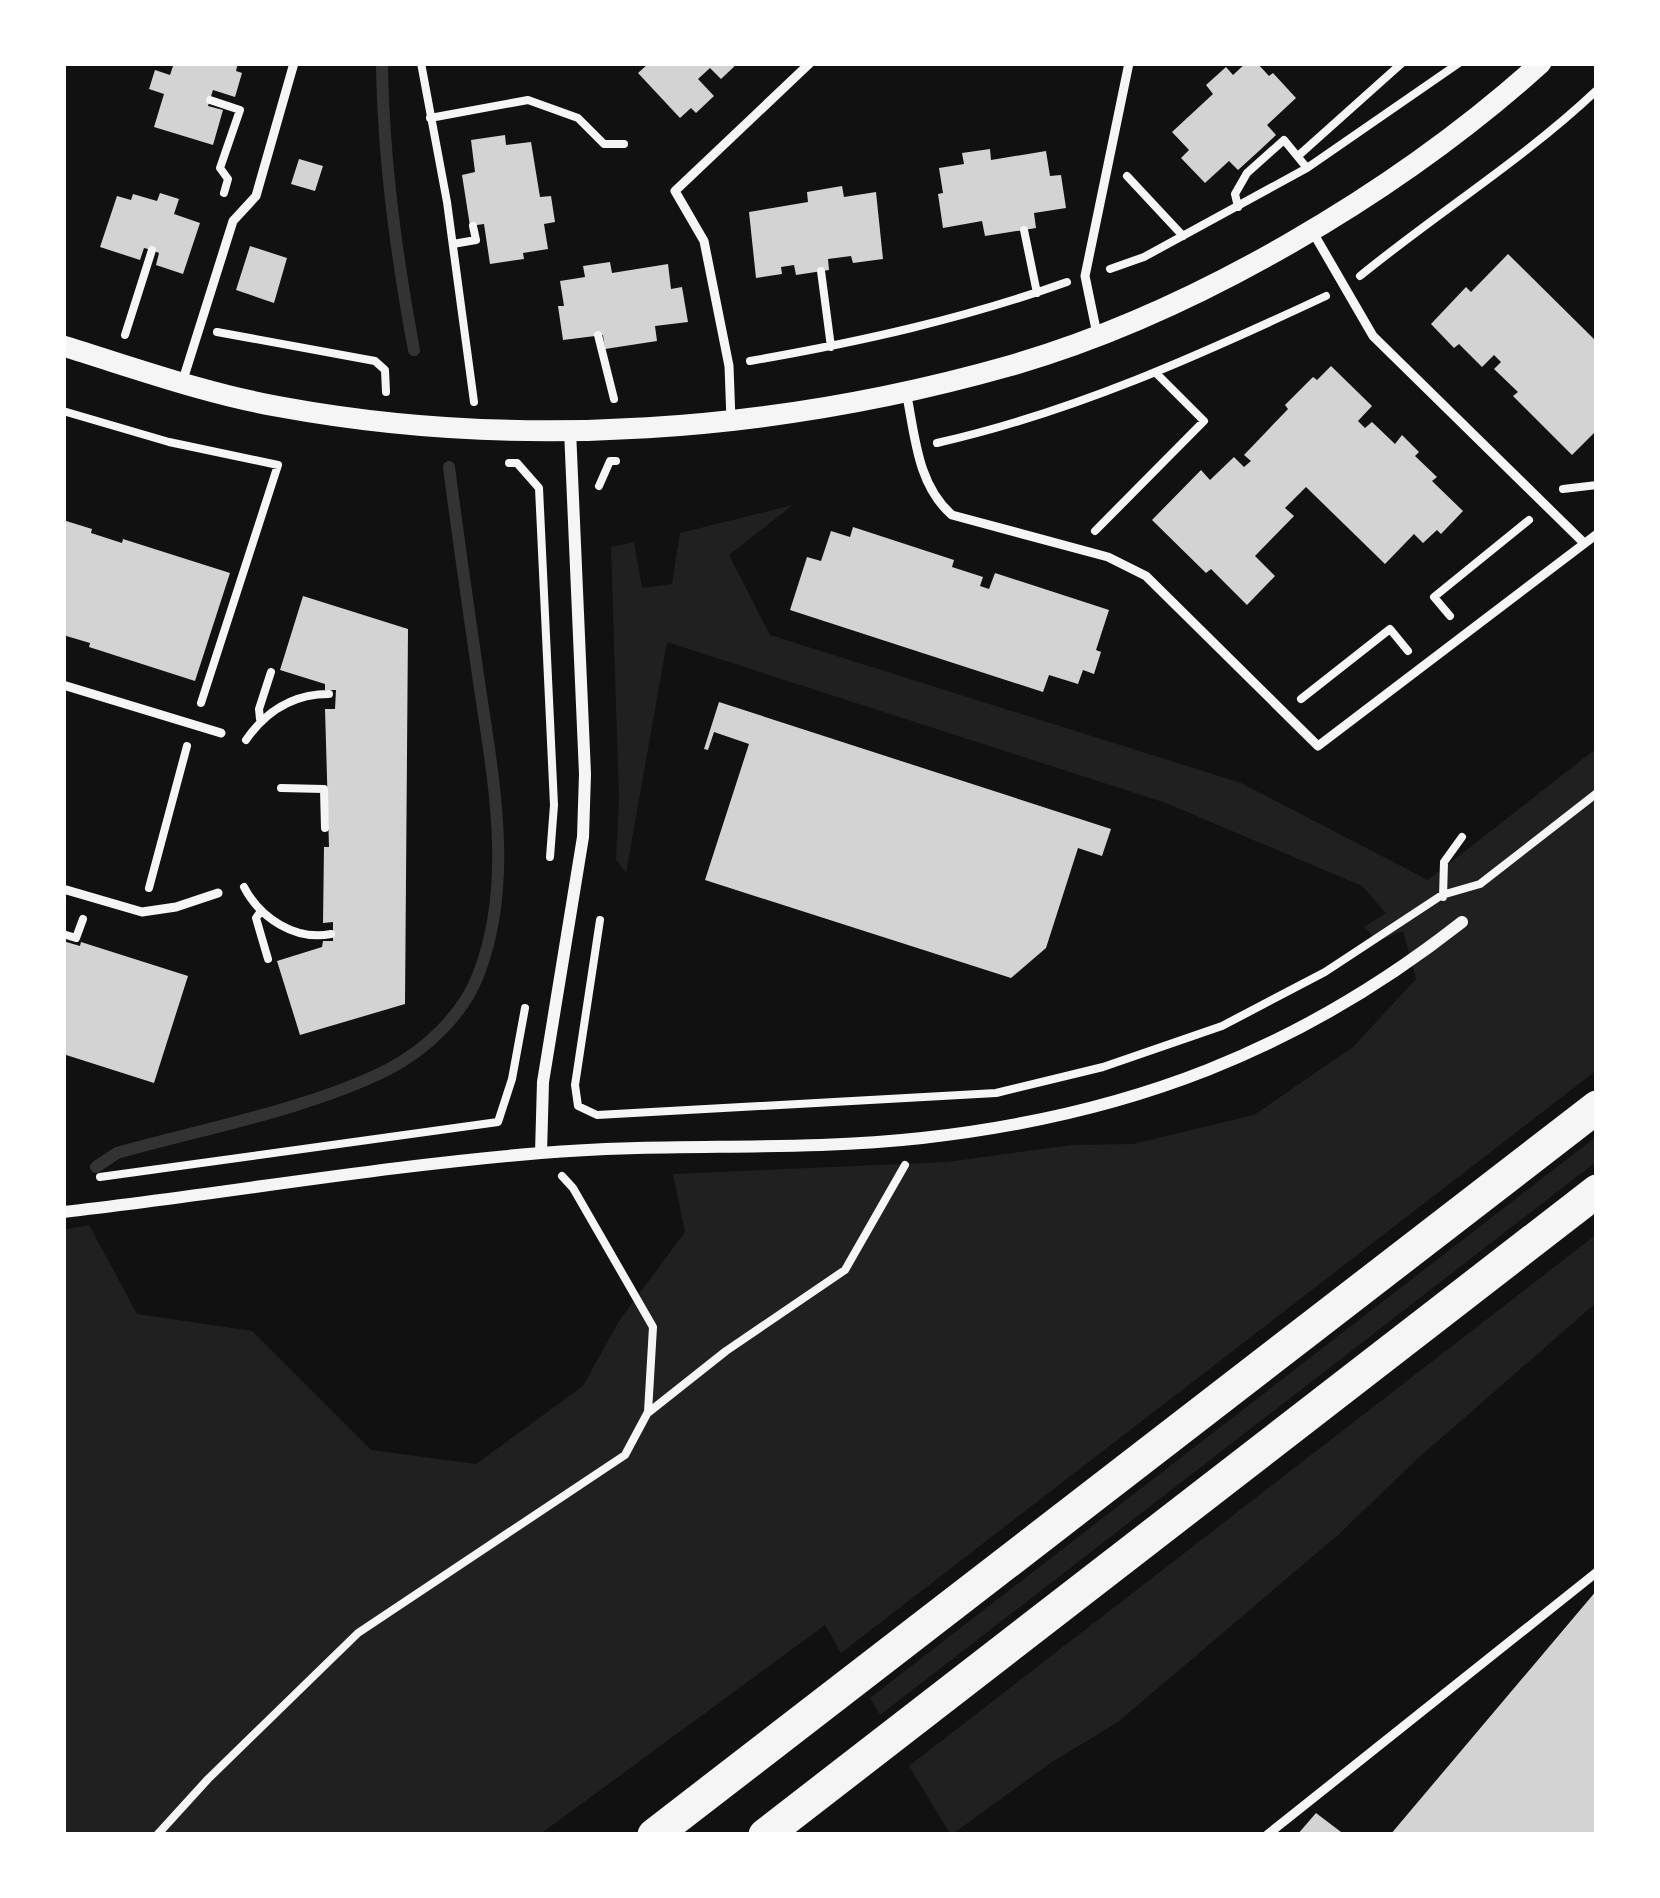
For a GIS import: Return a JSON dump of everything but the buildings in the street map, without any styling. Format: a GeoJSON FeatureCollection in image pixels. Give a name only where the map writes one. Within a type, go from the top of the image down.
{"type":"FeatureCollection","features":[{"type":"Feature","properties":{"kind":"highway"},"geometry":{"type":"LineString","coordinates":[[654,1835],[1597,1107]]}},
{"type":"Feature","properties":{"kind":"highway"},"geometry":{"type":"LineString","coordinates":[[765,1835],[1597,1191]]}},
{"type":"Feature","properties":{"kind":"street"},"geometry":{"type":"LineString","coordinates":[[63,346],[281,407],[407,423],[570,430],[792,414],[1011,365],[1202,288],[1312,230],[1420,160],[1541,63]]}},
{"type":"Feature","properties":{"kind":"street"},"geometry":{"type":"LineString","coordinates":[[541,1153],[542,1082],[583,837],[585,774],[570,430]]}},
{"type":"Feature","properties":{"kind":"street"},"geometry":{"type":"LineString","coordinates":[[63,1212],[541,1153],[921,1138],[1088,1111],[1213,1071],[1345,1004],[1407,966],[1462,922]]}},
{"type":"Feature","properties":{"kind":"lane"},"geometry":{"type":"LineString","coordinates":[[182,383],[233,221],[256,196],[295,63]]}},
{"type":"Feature","properties":{"kind":"lane"},"geometry":{"type":"LineString","coordinates":[[731,420],[729,366],[704,241],[675,191],[810,63]]}},
{"type":"Feature","properties":{"kind":"lane"},"geometry":{"type":"LineString","coordinates":[[1097,334],[1084,276],[1129,63]]}},
{"type":"Feature","properties":{"kind":"lane"},"geometry":{"type":"LineString","coordinates":[[1312,230],[1373,336],[1585,544]]}},
{"type":"Feature","properties":{"kind":"lane"},"geometry":{"type":"LineString","coordinates":[[906,391],[933,499],[952,515],[1108,557],[1146,576],[1318,746],[1597,534]]}},
{"type":"Feature","properties":{"kind":"lane"},"geometry":{"type":"LineString","coordinates":[[63,685],[221,733]]}},
{"type":"Feature","properties":{"kind":"lane"},"geometry":{"type":"LineString","coordinates":[[63,889],[142,912],[218,893]]}},
{"type":"Feature","properties":{"kind":"lane"},"geometry":{"type":"LineString","coordinates":[[1267,1835],[1597,1572]]}},
{"type":"Feature","properties":{"kind":"path"},"geometry":{"type":"LineString","coordinates":[[421,63],[475,403]]}},
{"type":"Feature","properties":{"kind":"path"},"geometry":{"type":"LineString","coordinates":[[1298,157],[1402,63]]}},
{"type":"Feature","properties":{"kind":"path"},"geometry":{"type":"LineString","coordinates":[[1437,63],[1447,74]]}},
{"type":"Feature","properties":{"kind":"path"},"geometry":{"type":"LineString","coordinates":[[1106,270],[1144,257],[1307,168],[1459,63]]}},
{"type":"Feature","properties":{"kind":"path"},"geometry":{"type":"LineString","coordinates":[[1362,275],[1403,238],[1497,172],[1597,90]]}},
{"type":"Feature","properties":{"kind":"path"},"geometry":{"type":"LineString","coordinates":[[430,118],[528,100],[578,118],[604,144],[624,144]]}},
{"type":"Feature","properties":{"kind":"path"},"geometry":{"type":"LineString","coordinates":[[1238,207],[1238,187],[1247,173],[1263,154],[1285,140],[1307,168]]}},
{"type":"Feature","properties":{"kind":"path"},"geometry":{"type":"LineString","coordinates":[[1112,160],[1183,236]]}},
{"type":"Feature","properties":{"kind":"path"},"geometry":{"type":"LineString","coordinates":[[453,244],[476,240],[473,226]]}},
{"type":"Feature","properties":{"kind":"path"},"geometry":{"type":"LineString","coordinates":[[1024,230],[1036,293]]}},
{"type":"Feature","properties":{"kind":"path"},"geometry":{"type":"LineString","coordinates":[[124,337],[152,250]]}},
{"type":"Feature","properties":{"kind":"path"},"geometry":{"type":"LineString","coordinates":[[821,272],[831,348]]}},
{"type":"Feature","properties":{"kind":"path"},"geometry":{"type":"LineString","coordinates":[[754,361],[962,318],[1058,286]]}},
{"type":"Feature","properties":{"kind":"path"},"geometry":{"type":"LineString","coordinates":[[947,441],[1022,423],[1156,373],[1325,297]]}},
{"type":"Feature","properties":{"kind":"path"},"geometry":{"type":"LineString","coordinates":[[215,332],[375,362],[385,370],[386,395],[404,397]]}},
{"type":"Feature","properties":{"kind":"path"},"geometry":{"type":"LineString","coordinates":[[598,335],[614,400],[636,398]]}},
{"type":"Feature","properties":{"kind":"path"},"geometry":{"type":"LineString","coordinates":[[1094,532],[1204,421],[1156,373]]}},
{"type":"Feature","properties":{"kind":"path"},"geometry":{"type":"LineString","coordinates":[[459,402],[489,403]]}},
{"type":"Feature","properties":{"kind":"path"},"geometry":{"type":"LineString","coordinates":[[63,410],[169,442],[278,465],[270,489]]}},
{"type":"Feature","properties":{"kind":"path"},"geometry":{"type":"LineString","coordinates":[[600,501],[598,484],[610,461],[631,460]]}},
{"type":"Feature","properties":{"kind":"path"},"geometry":{"type":"LineString","coordinates":[[502,462],[517,463],[539,488],[554,805],[550,860]]}},
{"type":"Feature","properties":{"kind":"path"},"geometry":{"type":"LineString","coordinates":[[1453,620],[1434,597],[1546,506]]}},
{"type":"Feature","properties":{"kind":"path"},"geometry":{"type":"LineString","coordinates":[[1081,528],[1112,538]]}},
{"type":"Feature","properties":{"kind":"path"},"geometry":{"type":"LineString","coordinates":[[1286,685],[1301,699],[1390,629],[1411,654],[1422,645]]}},
{"type":"Feature","properties":{"kind":"path"},"geometry":{"type":"LineString","coordinates":[[260,719],[271,672]]}},
{"type":"Feature","properties":{"kind":"path"},"geometry":{"type":"LineString","coordinates":[[246,740],[260,719],[286,702],[329,694]]}},
{"type":"Feature","properties":{"kind":"path"},"geometry":{"type":"LineString","coordinates":[[281,788],[324,789],[325,828]]}},
{"type":"Feature","properties":{"kind":"path"},"geometry":{"type":"LineString","coordinates":[[601,914],[575,1084],[578,1106],[597,1115],[996,1093],[1103,1067],[1222,1026],[1325,972],[1442,895],[1480,884],[1597,793]]}},
{"type":"Feature","properties":{"kind":"path"},"geometry":{"type":"LineString","coordinates":[[1462,837],[1444,862],[1442,895],[1462,922]]}},
{"type":"Feature","properties":{"kind":"path"},"geometry":{"type":"LineString","coordinates":[[244,886],[261,910],[296,933],[331,934]]}},
{"type":"Feature","properties":{"kind":"path"},"geometry":{"type":"LineString","coordinates":[[261,910],[256,919],[268,959]]}},
{"type":"Feature","properties":{"kind":"path"},"geometry":{"type":"LineString","coordinates":[[63,934],[76,938],[84,917]]}},
{"type":"Feature","properties":{"kind":"path"},"geometry":{"type":"LineString","coordinates":[[86,1179],[498,1122],[512,1079],[528,990]]}},
{"type":"Feature","properties":{"kind":"path"},"geometry":{"type":"LineString","coordinates":[[648,1412],[845,1270],[921,1138]]}},
{"type":"Feature","properties":{"kind":"path"},"geometry":{"type":"LineString","coordinates":[[157,1835],[358,1633],[625,1456],[648,1412],[653,1327],[573,1188],[541,1153]]}},
{"type":"Feature","properties":{"kind":"shaded area"},"geometry":{"type":"Polygon","coordinates":[[[793,505],[729,555],[770,635],[1241,783],[1428,880],[1597,748],[1597,1070],[841,1653],[825,1625],[539,1835],[63,1835],[63,1230],[89,1225],[137,1314],[252,1331],[371,1450],[476,1464],[583,1386],[619,1321],[685,1232],[673,1174],[947,1162],[1072,1145],[1133,1144],[1254,1115],[1353,1047],[1416,979],[1403,931],[1378,941],[1364,927],[1386,913],[1362,886],[1166,803],[667,642],[626,873],[616,859],[619,799],[611,547],[634,542],[642,588],[672,584],[680,533],[793,505]]]}},
{"type":"Feature","properties":{"kind":"shaded area"},"geometry":{"type":"Polygon","coordinates":[[[1597,1136],[1597,1161],[880,1715],[870,1698],[1597,1136]]]}},
{"type":"Feature","properties":{"kind":"shaded area"},"geometry":{"type":"Polygon","coordinates":[[[1597,1234],[1597,1302],[1417,1459],[1338,1535],[1118,1722],[1052,1762],[951,1835],[909,1766],[1597,1234]]]}},
{"type":"Feature","properties":{"kind":"waterway"},"geometry":{"type":"LineString","coordinates":[[382,63],[392,207],[414,350]]}},
{"type":"Feature","properties":{"kind":"waterway"},"geometry":{"type":"LineString","coordinates":[[96,1167],[117,1153],[290,1107],[387,1070],[442,1029],[472,988],[490,937],[496,900],[497,825],[449,467]]}}]}
